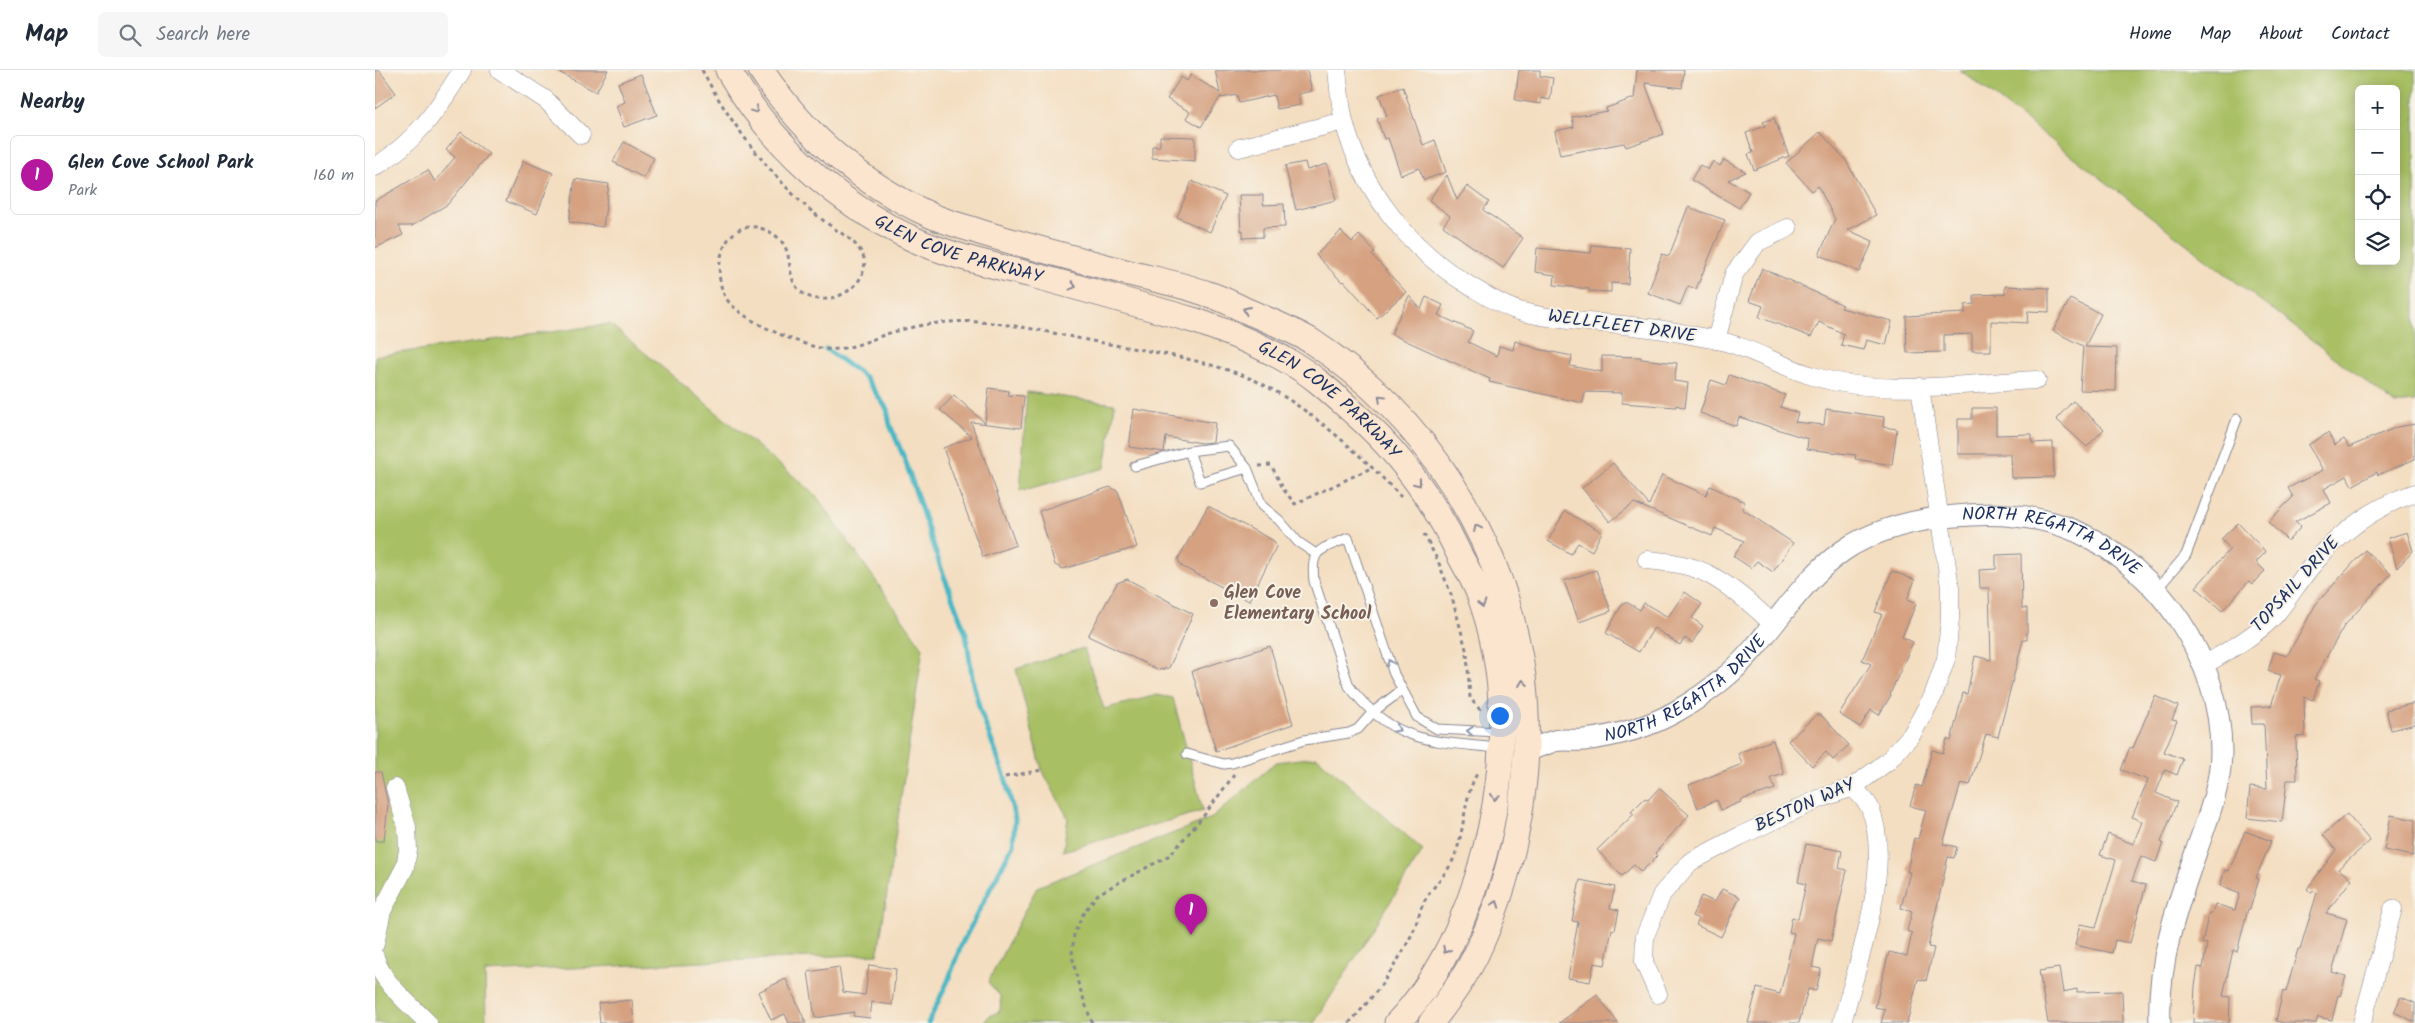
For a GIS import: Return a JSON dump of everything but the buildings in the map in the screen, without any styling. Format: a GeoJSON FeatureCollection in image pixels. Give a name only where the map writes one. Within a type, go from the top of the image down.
{"type":"FeatureCollection","features":[{"type":"Feature","properties":{"kind":"main road","name":"GLEN COVE PARKWAY"},"geometry":{"type":"LineString","coordinates":[[728,70],[754,109],[781,143],[810,172],[856,207],[913,239],[959,256],[1187,318],[1229,332],[1292,363],[1331,392],[1381,436],[1427,495],[1449,531],[1478,590],[1493,644],[1500,689],[1514,741],[1521,804],[1505,880],[1480,947],[1455,990],[1431,1023]]}},
{"type":"Feature","properties":{"kind":"main road","name":"GLEN COVE PARKWAY"},"geometry":{"type":"LineString","coordinates":[[761,70],[782,101],[830,152],[889,195],[933,217],[1011,241],[1209,294],[1310,341],[1368,385],[1409,425],[1431,454],[1473,519],[1509,606],[1519,648],[1514,741],[1474,891],[1427,985],[1397,1023]]}},
{"type":"Feature","properties":{"kind":"street"},"geometry":{"type":"LineString","coordinates":[[375,167],[416,136],[437,111],[462,70]]}},
{"type":"Feature","properties":{"kind":"street"},"geometry":{"type":"LineString","coordinates":[[499,70],[546,100],[581,135]]}},
{"type":"Feature","properties":{"kind":"street","name":"WELLFLEET DRIVE"},"geometry":{"type":"LineString","coordinates":[[1337,70],[1344,121],[1364,172],[1383,205],[1416,246],[1447,273],[1516,310],[1566,322],[1643,327],[1716,340],[1759,354],[1812,376],[1855,385],[1889,388],[2037,380]]}},
{"type":"Feature","properties":{"kind":"street"},"geometry":{"type":"LineString","coordinates":[[1239,148],[1344,121]]}},
{"type":"Feature","properties":{"kind":"street"},"geometry":{"type":"LineString","coordinates":[[1716,340],[1735,274],[1758,242],[1788,228]]}},
{"type":"Feature","properties":{"kind":"street","name":"BESTON WAY"},"geometry":{"type":"LineString","coordinates":[[1659,994],[1644,962],[1645,936],[1663,894],[1690,862],[1793,811],[1853,787],[1888,762],[1912,734],[1933,696],[1945,660],[1950,619],[1950,587],[1938,518],[1920,387]]}},
{"type":"Feature","properties":{"kind":"street","name":"TOPSAIL DRIVE"},"geometry":{"type":"LineString","coordinates":[[2204,665],[2254,634],[2275,614],[2335,540],[2362,519],[2398,499],[2415,494]]}},
{"type":"Feature","properties":{"kind":"street","name":"NORTH REGATTA DRIVE"},"geometry":{"type":"LineString","coordinates":[[1514,741],[1584,740],[1637,730],[1675,712],[1729,674],[1804,586],[1848,548],[1871,535],[1897,526],[1938,518],[1980,514],[2013,515],[2054,524],[2077,532],[2128,562],[2155,590],[2185,628],[2204,665],[2216,713],[2221,751],[2215,797],[2171,929],[2163,961],[2159,994],[2160,1023]]}},
{"type":"Feature","properties":{"kind":"street"},"geometry":{"type":"LineString","coordinates":[[1647,560],[1678,563],[1708,574],[1754,606],[1773,624]]}},
{"type":"Feature","properties":{"kind":"street"},"geometry":{"type":"LineString","coordinates":[[1842,1023],[1877,886],[1879,851],[1870,807],[1853,787]]}},
{"type":"Feature","properties":{"kind":"street"},"geometry":{"type":"LineString","coordinates":[[375,944],[382,911],[405,867],[408,850],[407,827],[395,788]]}},
{"type":"Feature","properties":{"kind":"street"},"geometry":{"type":"LineString","coordinates":[[2362,1023],[2393,909]]}},
{"type":"Feature","properties":{"kind":"street"},"geometry":{"type":"LineString","coordinates":[[375,957],[377,965],[390,983],[428,1023]]}},
{"type":"Feature","properties":{"kind":"lane"},"geometry":{"type":"LineString","coordinates":[[2155,590],[2186,555],[2237,418]]}},
{"type":"Feature","properties":{"kind":"lane"},"geometry":{"type":"LineString","coordinates":[[1135,466],[1189,451],[1229,446],[1247,468],[1262,506],[1279,520],[1298,542],[1316,554]]}},
{"type":"Feature","properties":{"kind":"lane"},"geometry":{"type":"LineString","coordinates":[[1189,451],[1200,482],[1247,468]]}},
{"type":"Feature","properties":{"kind":"lane"},"geometry":{"type":"LineString","coordinates":[[1349,538],[1388,658],[1402,690],[1417,717],[1437,729],[1514,741],[1429,741],[1400,731],[1373,712],[1349,686],[1314,581],[1312,567],[1316,554],[1349,538]]}},
{"type":"Feature","properties":{"kind":"lane"},"geometry":{"type":"LineString","coordinates":[[1187,754],[1224,764],[1232,763],[1305,740],[1349,733],[1357,729],[1373,712],[1402,690]]}},
{"type":"Feature","properties":{"kind":"path"},"geometry":{"type":"LineString","coordinates":[[702,70],[717,98],[767,165],[795,196],[817,215],[853,241],[862,251],[865,264],[862,277],[854,287],[844,294],[827,298],[813,296],[800,291],[793,278],[786,246],[775,235],[761,228],[746,228],[733,233],[724,244],[721,257],[719,271],[721,285],[726,298],[733,307],[779,332],[804,343],[825,348],[845,348],[892,332],[945,322]]}},
{"type":"Feature","properties":{"kind":"path"},"geometry":{"type":"LineString","coordinates":[[1247,468],[1271,465],[1284,490],[1295,504],[1371,468]]}},
{"type":"Feature","properties":{"kind":"path"},"geometry":{"type":"LineString","coordinates":[[1092,1023],[1078,984],[1072,955],[1075,934],[1083,912],[1098,894],[1170,855],[1227,786],[1236,772],[1232,763]]}},
{"type":"Feature","properties":{"kind":"path"},"geometry":{"type":"LineString","coordinates":[[1005,777],[1043,770]]}},
{"type":"Feature","properties":{"kind":"green space"},"geometry":{"type":"Polygon","coordinates":[[[1960,70],[2415,70],[2415,402],[2395,404],[1960,70]]]}},
{"type":"Feature","properties":{"kind":"green space"},"geometry":{"type":"Polygon","coordinates":[[[610,324],[815,494],[923,648],[878,954],[485,972],[486,1023],[375,1023],[375,356],[610,324]]]}},
{"type":"Feature","properties":{"kind":"green space"},"geometry":{"type":"Polygon","coordinates":[[[1027,392],[1115,404],[1105,468],[1020,491],[1027,392]]]}},
{"type":"Feature","properties":{"kind":"green space"},"geometry":{"type":"Polygon","coordinates":[[[1084,648],[1104,709],[1157,695],[1173,698],[1203,811],[1063,851],[1068,818],[1042,770],[1016,669],[1084,648]]]}},
{"type":"Feature","properties":{"kind":"green space"},"geometry":{"type":"Polygon","coordinates":[[[1317,757],[1423,850],[1314,1023],[984,1023],[988,1017],[1000,1011],[1001,997],[988,982],[1037,887],[1212,818],[1276,762],[1317,757]]]}},
{"type":"Feature","properties":{"kind":"waterway"},"geometry":{"type":"LineString","coordinates":[[826,349],[865,377],[887,409],[890,425],[905,460],[941,568],[966,634],[973,683],[980,710],[1005,777],[1015,819],[1013,845],[961,945],[948,981],[928,1023]]}},
{"type":"Feature","properties":{"kind":"place","name":"Glen Cove Elementary School"},"geometry":{"type":"Point","coordinates":[1214,603]}},
{"type":"Feature","properties":{"kind":"place","name":"Glen Cove School Park"},"geometry":{"type":"Point","coordinates":[1191,935]}}]}
